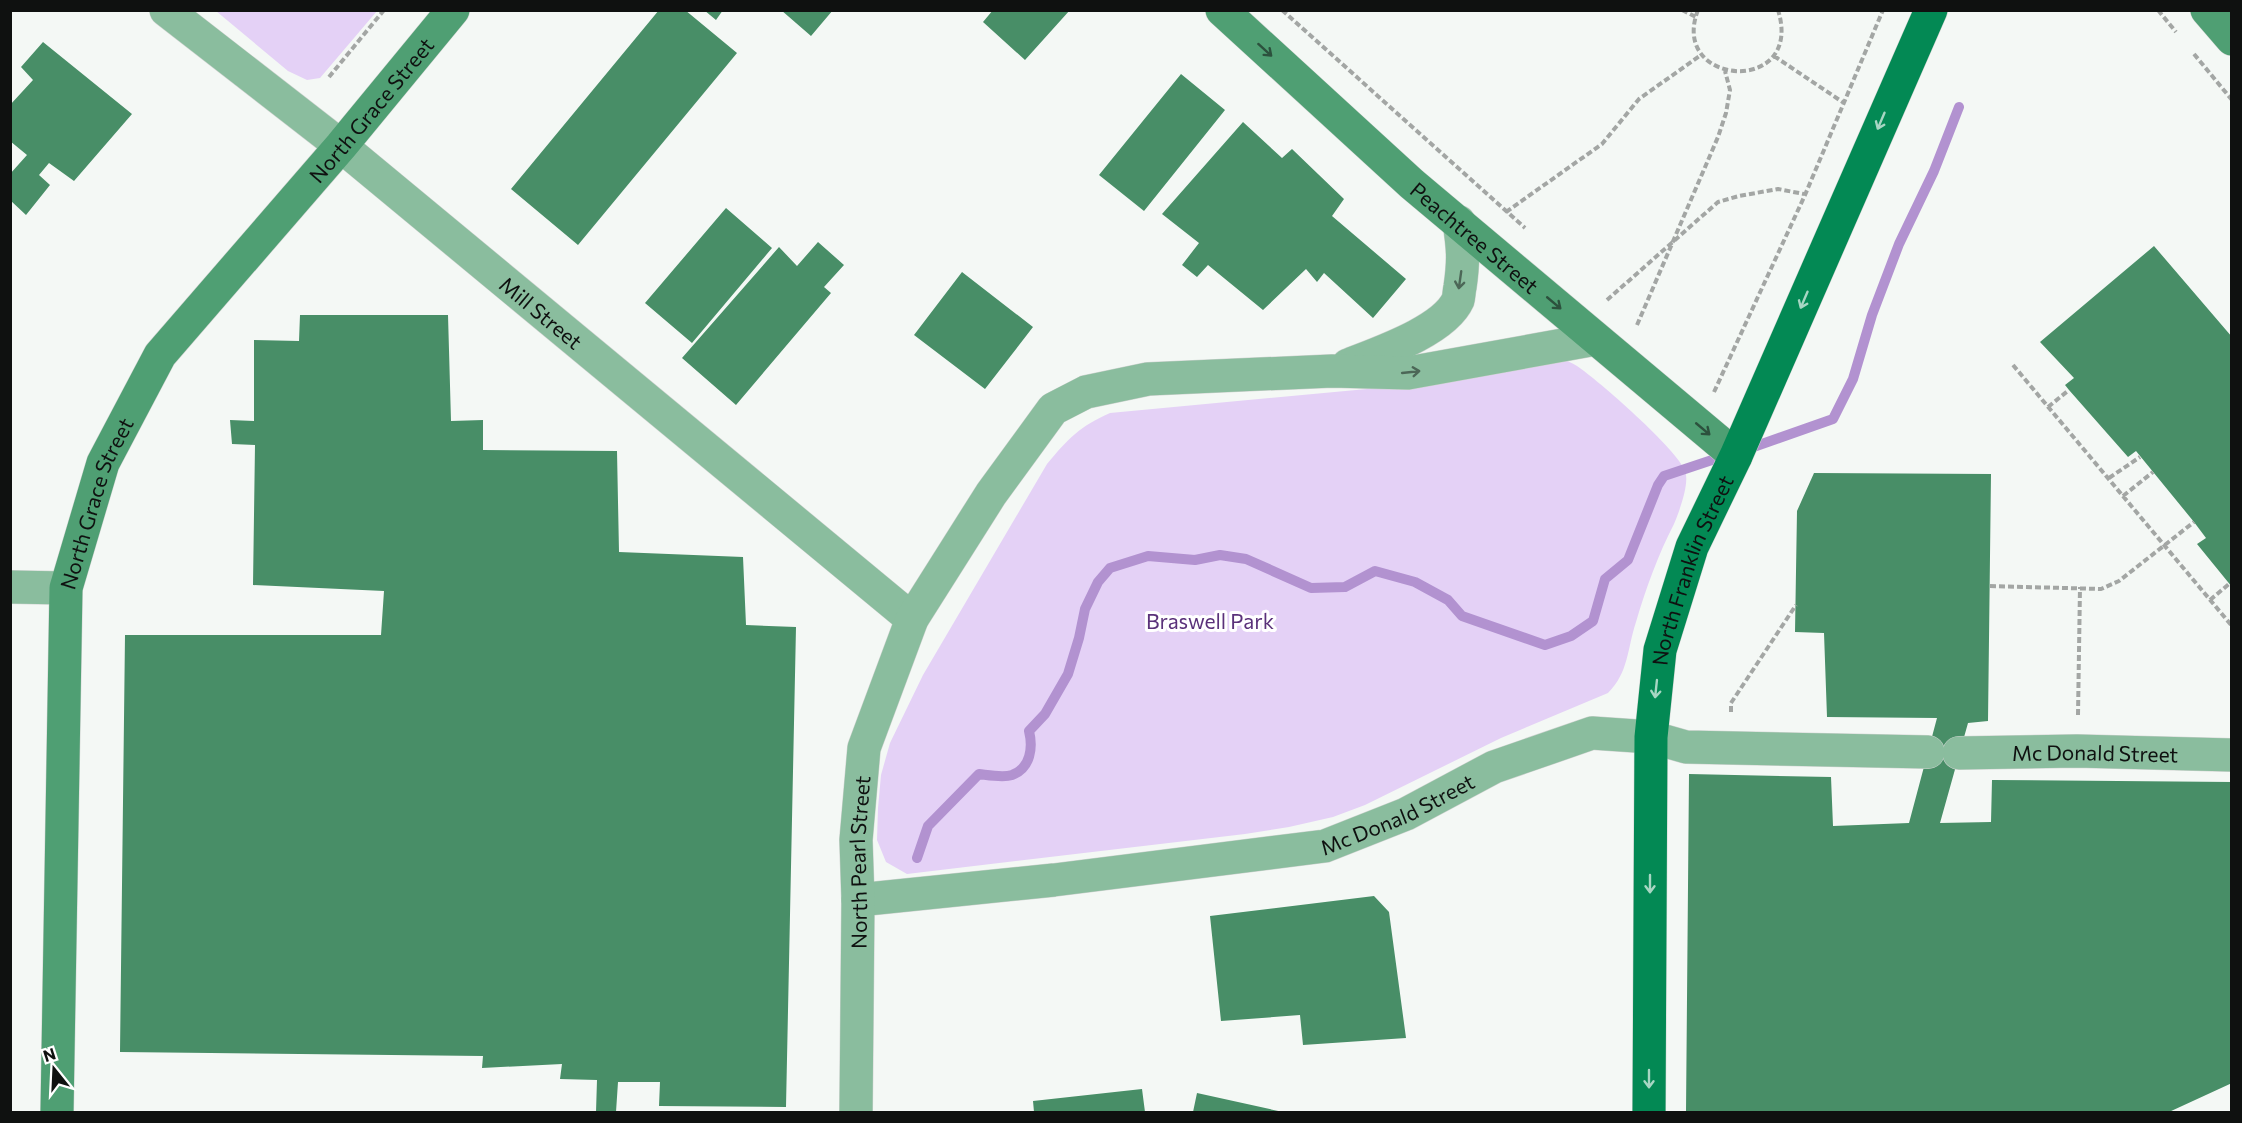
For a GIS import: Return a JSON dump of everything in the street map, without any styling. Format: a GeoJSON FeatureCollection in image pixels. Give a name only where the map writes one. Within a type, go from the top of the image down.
{"type":"FeatureCollection","features":[{"type":"Feature","properties":{"kind":"main road","name":"North Grace Street"},"geometry":{"type":"LineString","coordinates":[[57,1113],[66,588],[103,463],[160,355],[341,146],[453,10]]}},
{"type":"Feature","properties":{"kind":"main road","name":"Peachtree Street"},"geometry":{"type":"LineString","coordinates":[[1222,10],[1412,184],[1736,456]]}},
{"type":"Feature","properties":{"kind":"main road","name":"North Franklin Street"},"geometry":{"type":"LineString","coordinates":[[1649,1113],[1651,737],[1660,651],[1692,547],[1736,456],[1931,10]]}},
{"type":"Feature","properties":{"kind":"main road"},"geometry":{"type":"LineString","coordinates":[[2207,10],[2232,39]]}},
{"type":"Feature","properties":{"kind":"street","name":"Mill Street"},"geometry":{"type":"LineString","coordinates":[[166,10],[341,146],[912,619]]}},
{"type":"Feature","properties":{"kind":"street"},"geometry":{"type":"LineString","coordinates":[[1332,371],[1399,345],[1444,317],[1458,300],[1464,254],[1459,222]]}},
{"type":"Feature","properties":{"kind":"street"},"geometry":{"type":"LineString","coordinates":[[1332,371],[1408,373],[1596,339]]}},
{"type":"Feature","properties":{"kind":"street","name":"North Pearl Street"},"geometry":{"type":"LineString","coordinates":[[856,1113],[858,900],[856,840],[864,748],[912,619],[991,494],[1053,408],[1086,392],[1148,379],[1332,371]]}},
{"type":"Feature","properties":{"kind":"street"},"geometry":{"type":"LineString","coordinates":[[10,587],[66,588]]}},
{"type":"Feature","properties":{"kind":"street","name":"Mc Donald Street"},"geometry":{"type":"LineString","coordinates":[[858,900],[1054,880],[1325,846],[1406,814],[1494,767],[1592,733],[1651,737],[1686,747],[1944,753],[2232,754]]}},
{"type":"Feature","properties":{"kind":"path"},"geometry":{"type":"LineString","coordinates":[[329,77],[384,10]]}},
{"type":"Feature","properties":{"kind":"path"},"geometry":{"type":"LineString","coordinates":[[1282,10],[1531,234]]}},
{"type":"Feature","properties":{"kind":"path"},"geometry":{"type":"LineString","coordinates":[[1682,10],[1696,16]]}},
{"type":"Feature","properties":{"kind":"path"},"geometry":{"type":"LineString","coordinates":[[1698,10],[1694,31],[1701,55],[1725,71],[1740,73],[1755,69],[1774,56],[1780,41],[1782,26],[1778,11]]}},
{"type":"Feature","properties":{"kind":"path"},"geometry":{"type":"LineString","coordinates":[[1704,387],[1713,395],[1804,195],[1883,10]]}},
{"type":"Feature","properties":{"kind":"path"},"geometry":{"type":"LineString","coordinates":[[1506,212],[1602,144],[1639,99],[1701,55]]}},
{"type":"Feature","properties":{"kind":"path"},"geometry":{"type":"LineString","coordinates":[[1774,56],[1844,103]]}},
{"type":"Feature","properties":{"kind":"path"},"geometry":{"type":"LineString","coordinates":[[1628,322],[1635,329],[1718,137],[1726,113],[1730,90],[1725,71]]}},
{"type":"Feature","properties":{"kind":"path"},"geometry":{"type":"LineString","coordinates":[[2216,82],[2232,100]]}},
{"type":"Feature","properties":{"kind":"path"},"geometry":{"type":"LineString","coordinates":[[1607,300],[1718,202],[1778,189],[1804,195]]}},
{"type":"Feature","properties":{"kind":"path"},"geometry":{"type":"LineString","coordinates":[[1599,292],[1614,307]]}},
{"type":"Feature","properties":{"kind":"path"},"geometry":{"type":"LineString","coordinates":[[2013,365],[2232,626]]}},
{"type":"Feature","properties":{"kind":"path"},"geometry":{"type":"LineString","coordinates":[[2048,407],[2069,390]]}},
{"type":"Feature","properties":{"kind":"path"},"geometry":{"type":"LineString","coordinates":[[2109,478],[2140,457]]}},
{"type":"Feature","properties":{"kind":"path"},"geometry":{"type":"LineString","coordinates":[[2123,496],[2153,472]]}},
{"type":"Feature","properties":{"kind":"path"},"geometry":{"type":"LineString","coordinates":[[1990,586],[2101,589],[2119,581],[2194,522]]}},
{"type":"Feature","properties":{"kind":"path"},"geometry":{"type":"LineString","coordinates":[[2210,600],[2229,584]]}},
{"type":"Feature","properties":{"kind":"path"},"geometry":{"type":"LineString","coordinates":[[2077,752],[2080,587]]}},
{"type":"Feature","properties":{"kind":"path"},"geometry":{"type":"LineString","coordinates":[[1730,721],[1731,703],[1796,605]]}},
{"type":"Feature","properties":{"kind":"green space"},"geometry":{"type":"Polygon","coordinates":[[[216,11],[377,11],[320,78],[307,80],[288,71],[216,11]]]}},
{"type":"Feature","properties":{"kind":"green space","name":"Braswell Park"},"geometry":{"type":"Polygon","coordinates":[[[1560,358],[1575,365],[1619,400],[1668,448],[1679,461],[1686,476],[1681,505],[1648,584],[1627,660],[1620,677],[1608,693],[1501,738],[1365,805],[1333,817],[1245,834],[907,874],[886,862],[877,840],[878,808],[881,775],[890,743],[923,675],[1047,464],[1082,428],[1110,413],[1442,382],[1560,358]]]}},
{"type":"Feature","properties":{"kind":"building"},"geometry":{"type":"Polygon","coordinates":[[[659,10],[685,10],[737,53],[578,245],[511,189],[659,10]]]}},
{"type":"Feature","properties":{"kind":"building"},"geometry":{"type":"Polygon","coordinates":[[[704,10],[723,10],[716,20],[704,10]]]}},
{"type":"Feature","properties":{"kind":"building"},"geometry":{"type":"Polygon","coordinates":[[[781,10],[833,10],[811,36],[781,10]]]}},
{"type":"Feature","properties":{"kind":"building"},"geometry":{"type":"Polygon","coordinates":[[[993,10],[1070,10],[1025,60],[983,22],[993,10]]]}},
{"type":"Feature","properties":{"kind":"building"},"geometry":{"type":"Polygon","coordinates":[[[43,42],[132,114],[74,181],[49,163],[39,175],[50,185],[26,215],[10,200],[10,174],[27,155],[10,141],[10,105],[33,80],[21,67],[43,42]]]}},
{"type":"Feature","properties":{"kind":"building"},"geometry":{"type":"Polygon","coordinates":[[[1181,74],[1225,110],[1144,211],[1099,175],[1181,74]]]}},
{"type":"Feature","properties":{"kind":"building"},"geometry":{"type":"Polygon","coordinates":[[[1243,122],[1282,158],[1292,149],[1344,199],[1332,216],[1406,279],[1373,318],[1324,273],[1317,282],[1306,269],[1263,310],[1208,265],[1197,277],[1182,265],[1199,243],[1162,214],[1243,122]]]}},
{"type":"Feature","properties":{"kind":"building"},"geometry":{"type":"Polygon","coordinates":[[[726,208],[772,248],[692,343],[645,303],[726,208]]]}},
{"type":"Feature","properties":{"kind":"building"},"geometry":{"type":"Polygon","coordinates":[[[818,242],[844,265],[824,287],[831,293],[736,405],[682,358],[779,247],[797,266],[818,242]]]}},
{"type":"Feature","properties":{"kind":"building"},"geometry":{"type":"Polygon","coordinates":[[[2154,246],[2232,337],[2232,587],[2197,544],[2206,538],[2194,522],[2136,451],[2128,457],[2069,390],[2065,385],[2074,378],[2040,342],[2154,246]]]}},
{"type":"Feature","properties":{"kind":"building"},"geometry":{"type":"Polygon","coordinates":[[[962,272],[1033,327],[985,389],[914,335],[962,272]]]}},
{"type":"Feature","properties":{"kind":"building"},"geometry":{"type":"Polygon","coordinates":[[[300,315],[448,315],[451,421],[483,420],[483,450],[617,451],[619,552],[743,557],[746,625],[796,627],[786,1107],[659,1106],[660,1082],[618,1082],[616,1112],[596,1112],[597,1080],[560,1079],[562,1064],[482,1068],[483,1056],[120,1052],[125,635],[381,635],[384,591],[253,585],[255,445],[232,444],[230,420],[254,421],[254,340],[299,341],[300,315]]]}},
{"type":"Feature","properties":{"kind":"building"},"geometry":{"type":"Polygon","coordinates":[[[1814,473],[1991,474],[1988,721],[1968,723],[1940,823],[1991,822],[1992,780],[2232,782],[2232,1083],[2169,1112],[1686,1112],[1689,774],[1831,777],[1833,826],[1909,823],[1937,718],[1827,717],[1824,633],[1795,632],[1797,511],[1814,473]]]}},
{"type":"Feature","properties":{"kind":"building"},"geometry":{"type":"Polygon","coordinates":[[[1374,896],[1389,912],[1406,1038],[1303,1045],[1300,1015],[1221,1021],[1210,916],[1374,896]]]}},
{"type":"Feature","properties":{"kind":"building"},"geometry":{"type":"Polygon","coordinates":[[[1142,1089],[1145,1112],[1034,1112],[1033,1101],[1142,1089]]]}},
{"type":"Feature","properties":{"kind":"building"},"geometry":{"type":"Polygon","coordinates":[[[1197,1093],[1283,1112],[1193,1112],[1197,1093]]]}},
{"type":"Feature","properties":{"kind":"waterway"},"geometry":{"type":"LineString","coordinates":[[1745,450],[1833,419],[1853,379],[1872,315],[1899,244],[1934,171],[1959,107]]}},
{"type":"Feature","properties":{"kind":"waterway"},"geometry":{"type":"LineString","coordinates":[[917,858],[928,826],[979,774],[1008,776],[1018,772],[1027,762],[1031,744],[1029,731],[1045,714],[1068,674],[1085,609],[1098,582],[1110,568],[1148,556],[1195,560],[1220,555],[1246,559],[1311,588],[1345,587],[1375,571],[1415,582],[1448,600],[1462,616],[1545,645],[1571,636],[1593,621],[1605,579],[1628,560],[1658,485],[1664,476],[1727,455]]}}]}
